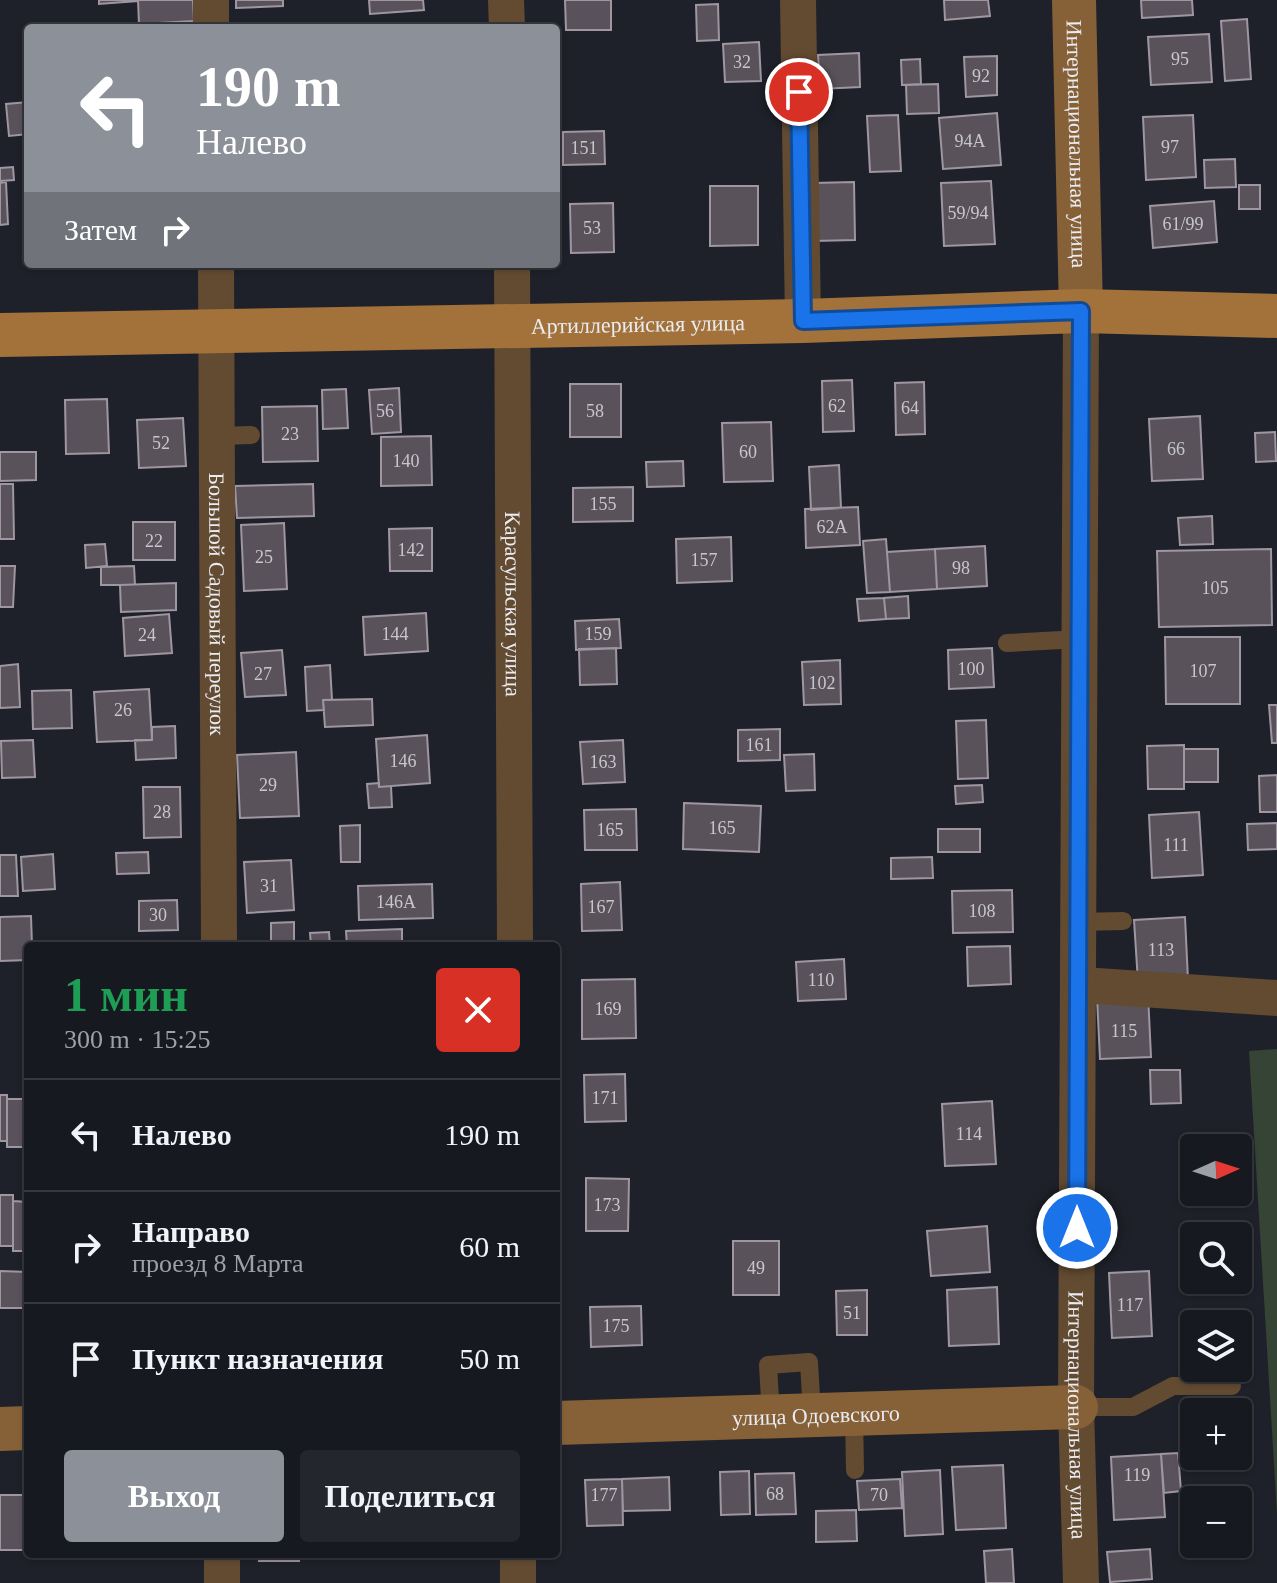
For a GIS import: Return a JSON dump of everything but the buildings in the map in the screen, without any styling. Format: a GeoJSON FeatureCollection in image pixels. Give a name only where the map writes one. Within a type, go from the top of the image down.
{"type":"FeatureCollection","features":[{"type":"Feature","properties":{"kind":"main road","name":"Артиллерийская улица"},"geometry":{"type":"LineString","coordinates":[[0,335],[803,321],[1081,311],[1277,316]]}},
{"type":"Feature","properties":{"kind":"street"},"geometry":{"type":"LineString","coordinates":[[211,0],[211,24]]}},
{"type":"Feature","properties":{"kind":"street"},"geometry":{"type":"LineString","coordinates":[[506,0],[507,24]]}},
{"type":"Feature","properties":{"kind":"street"},"geometry":{"type":"LineString","coordinates":[[798,0],[803,321]]}},
{"type":"Feature","properties":{"kind":"street","name":"Интернациональная улица"},"geometry":{"type":"LineString","coordinates":[[1074,0],[1081,311],[1076,1407],[1081,1583]]}},
{"type":"Feature","properties":{"kind":"street","name":"Большой Садовый переулок"},"geometry":{"type":"LineString","coordinates":[[216,268],[218,331],[234,435],[219,942]]}},
{"type":"Feature","properties":{"kind":"street","name":"Карасульская улица"},"geometry":{"type":"LineString","coordinates":[[512,268],[515,942]]}},
{"type":"Feature","properties":{"kind":"street"},"geometry":{"type":"LineString","coordinates":[[1078,990],[1097,986],[1277,998]]}},
{"type":"Feature","properties":{"kind":"street","name":"улица Одоевского"},"geometry":{"type":"LineString","coordinates":[[560,1423],[1076,1407]]}},
{"type":"Feature","properties":{"kind":"street"},"geometry":{"type":"LineString","coordinates":[[0,1429],[24,1428]]}},
{"type":"Feature","properties":{"kind":"street"},"geometry":{"type":"LineString","coordinates":[[222,1558],[222,1583]]}},
{"type":"Feature","properties":{"kind":"street"},"geometry":{"type":"LineString","coordinates":[[518,1558],[518,1583]]}},
{"type":"Feature","properties":{"kind":"lane"},"geometry":{"type":"LineString","coordinates":[[1007,643],[1079,639]]}},
{"type":"Feature","properties":{"kind":"lane"},"geometry":{"type":"LineString","coordinates":[[1078,922],[1123,921]]}},
{"type":"Feature","properties":{"kind":"lane"},"geometry":{"type":"LineString","coordinates":[[1076,1407],[1133,1407],[1173,1386],[1232,1386]]}},
{"type":"Feature","properties":{"kind":"lane"},"geometry":{"type":"LineString","coordinates":[[812,1415],[855,1470]]}},
{"type":"Feature","properties":{"kind":"green space"},"geometry":{"type":"Polygon","coordinates":[[[1277,1049],[1277,1514],[1249,1051],[1277,1049]]]}},
{"type":"Feature","properties":{"kind":"route"},"geometry":{"type":"LineString","coordinates":[[799,92],[803,321],[1081,311],[1077,1228]]}}]}
